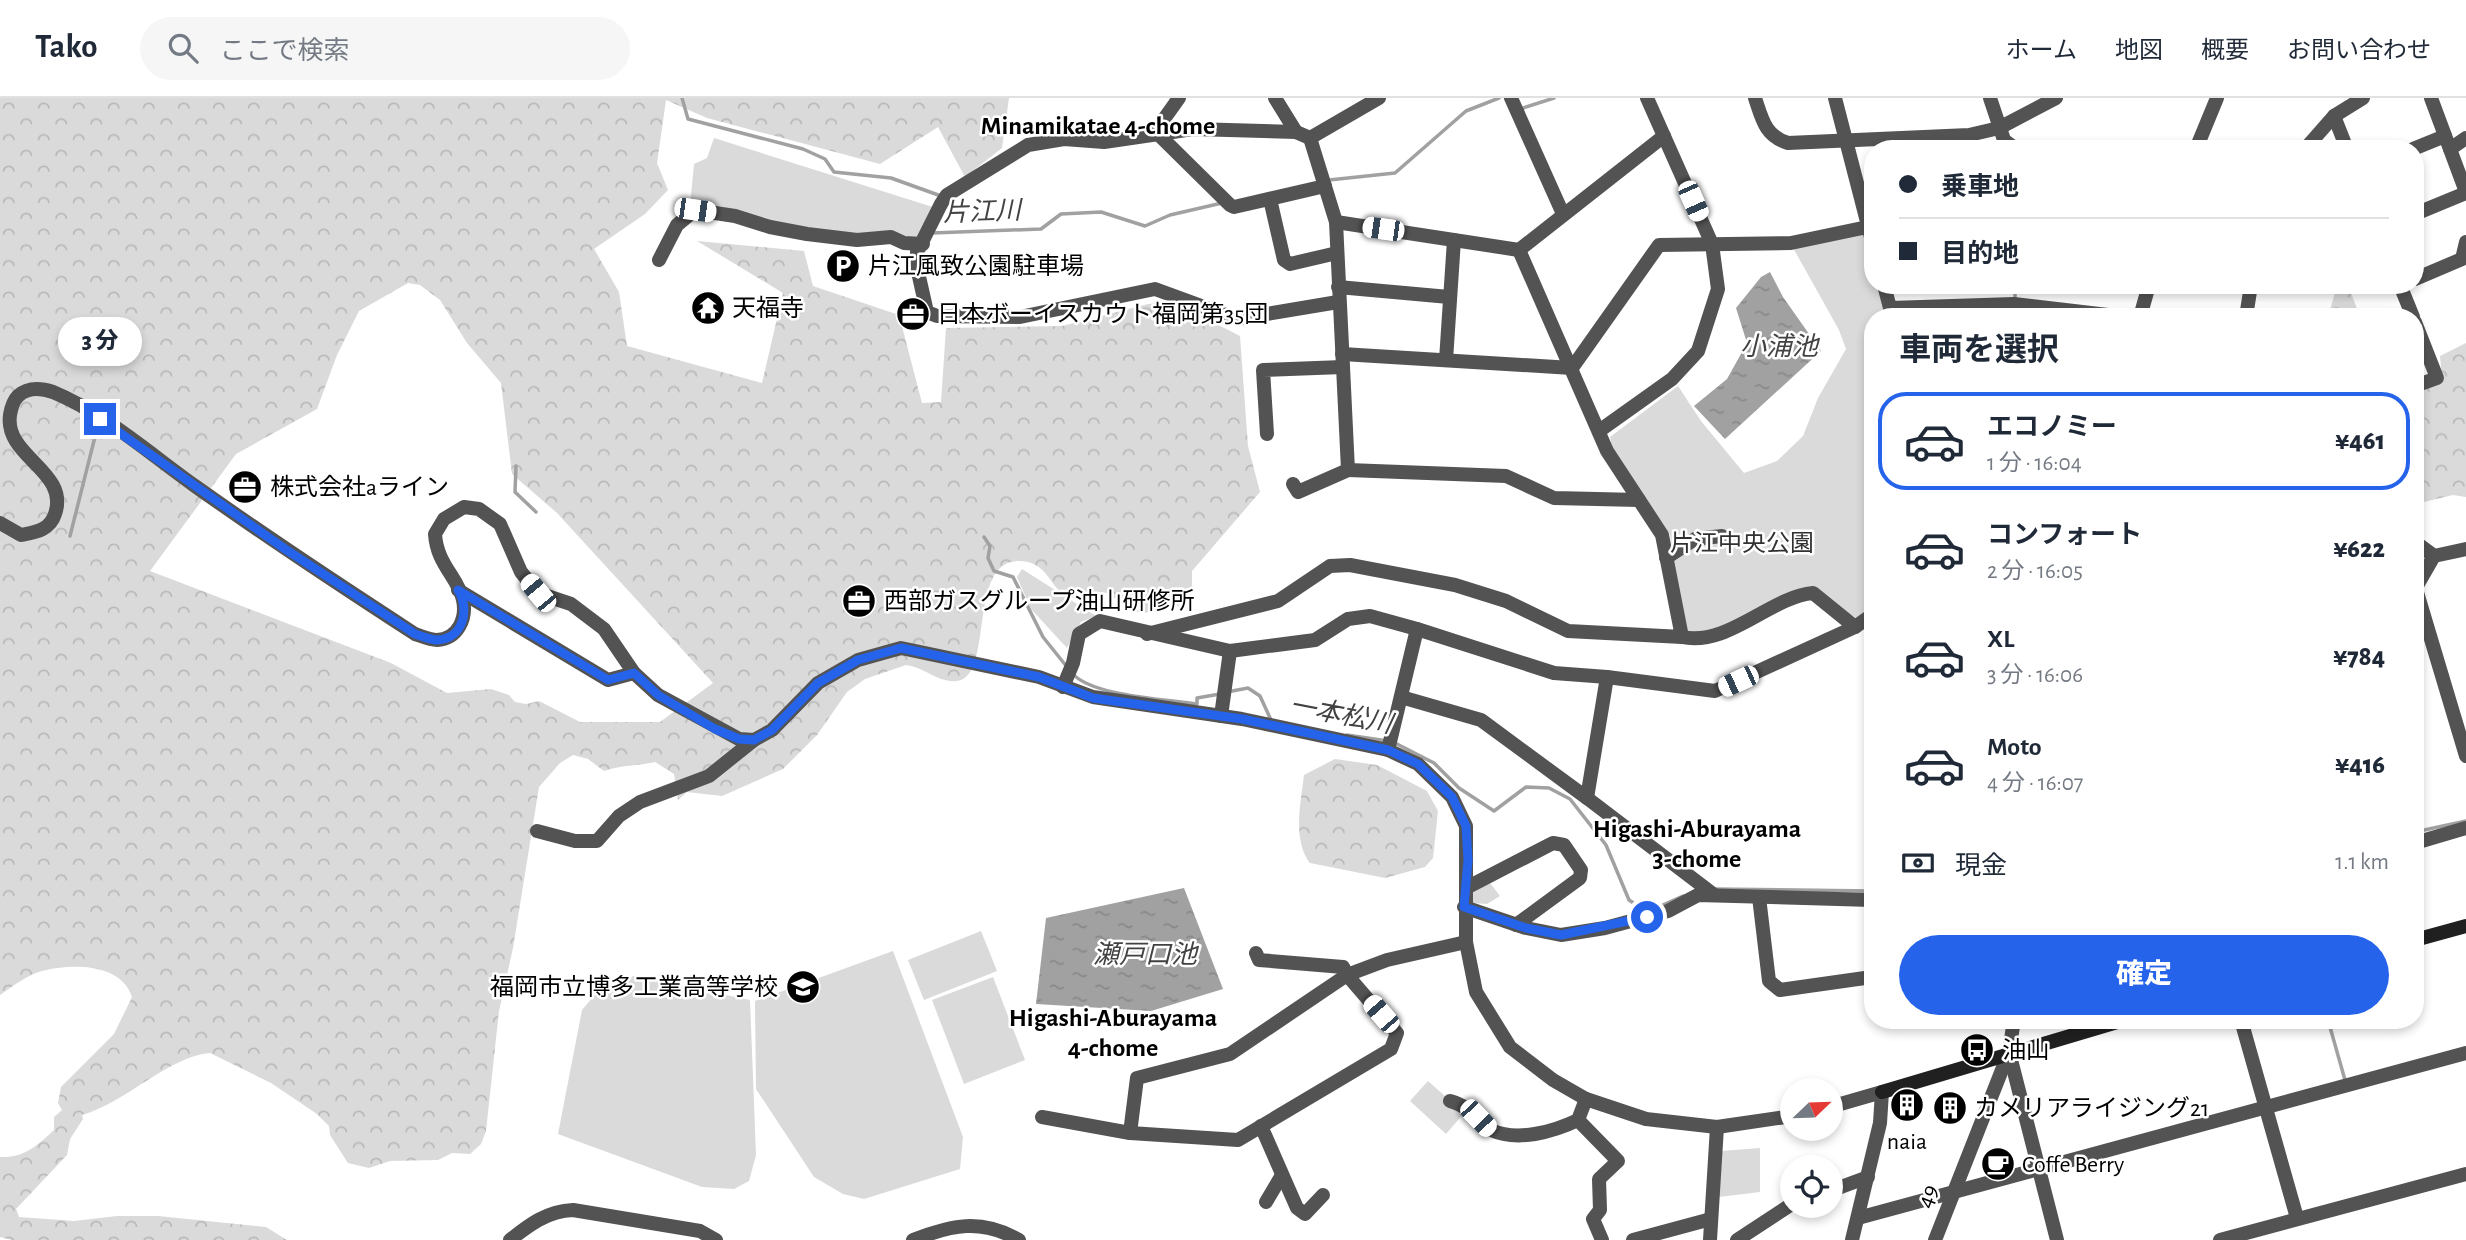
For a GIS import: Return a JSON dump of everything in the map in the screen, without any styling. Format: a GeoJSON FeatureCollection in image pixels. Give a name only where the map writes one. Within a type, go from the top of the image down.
{"type":"FeatureCollection","features":[{"type":"Feature","properties":{"kind":"main road"},"geometry":{"type":"LineString","coordinates":[[2424,938],[2466,926]]}},
{"type":"Feature","properties":{"kind":"main road"},"geometry":{"type":"LineString","coordinates":[[1882,1092],[2092,1029]]}},
{"type":"Feature","properties":{"kind":"street"},"geometry":{"type":"LineString","coordinates":[[1158,134],[1159,126],[1179,98]]}},
{"type":"Feature","properties":{"kind":"street"},"geometry":{"type":"LineString","coordinates":[[1275,98],[1303,135],[1320,171],[1336,222],[1348,470]]}},
{"type":"Feature","properties":{"kind":"street"},"geometry":{"type":"LineString","coordinates":[[1339,302],[1237,319],[1156,289],[1020,317],[937,316],[927,312],[918,272],[918,252],[947,195],[1028,145],[1064,139],[1104,142],[1193,129],[1303,135],[1379,98]]}},
{"type":"Feature","properties":{"kind":"street"},"geometry":{"type":"LineString","coordinates":[[1599,431],[1672,379],[1698,351],[1718,289],[1712,244],[1647,98]]}},
{"type":"Feature","properties":{"kind":"street"},"geometry":{"type":"LineString","coordinates":[[1755,98],[1764,126],[1773,139],[1788,143],[1969,135],[1999,128],[2056,98]]}},
{"type":"Feature","properties":{"kind":"street"},"geometry":{"type":"LineString","coordinates":[[1835,98],[1864,203]]}},
{"type":"Feature","properties":{"kind":"street"},"geometry":{"type":"LineString","coordinates":[[1990,98],[2004,140]]}},
{"type":"Feature","properties":{"kind":"street"},"geometry":{"type":"LineString","coordinates":[[2200,140],[2217,98]]}},
{"type":"Feature","properties":{"kind":"street"},"geometry":{"type":"LineString","coordinates":[[2313,140],[2334,116],[2363,98]]}},
{"type":"Feature","properties":{"kind":"street"},"geometry":{"type":"LineString","coordinates":[[2424,210],[2466,192],[2431,98]]}},
{"type":"Feature","properties":{"kind":"street"},"geometry":{"type":"LineString","coordinates":[[1515,106],[1563,214]]}},
{"type":"Feature","properties":{"kind":"street"},"geometry":{"type":"LineString","coordinates":[[2334,116],[2343,140]]}},
{"type":"Feature","properties":{"kind":"street"},"geometry":{"type":"LineString","coordinates":[[1158,134],[1234,207],[1325,186]]}},
{"type":"Feature","properties":{"kind":"street"},"geometry":{"type":"LineString","coordinates":[[1336,222],[1518,250],[1664,136]]}},
{"type":"Feature","properties":{"kind":"street"},"geometry":{"type":"LineString","coordinates":[[2424,147],[2466,138]]}},
{"type":"Feature","properties":{"kind":"street"},"geometry":{"type":"LineString","coordinates":[[1270,199],[1284,260],[1290,264],[1337,253]]}},
{"type":"Feature","properties":{"kind":"street"},"geometry":{"type":"LineString","coordinates":[[659,260],[677,225],[695,210],[735,216],[770,227],[807,234],[857,240],[891,237],[904,243],[923,244]]}},
{"type":"Feature","properties":{"kind":"street"},"geometry":{"type":"LineString","coordinates":[[1572,368],[1659,245],[1791,243],[1864,227]]}},
{"type":"Feature","properties":{"kind":"street"},"geometry":{"type":"LineString","coordinates":[[1446,360],[1454,240]]}},
{"type":"Feature","properties":{"kind":"street"},"geometry":{"type":"LineString","coordinates":[[2424,275],[2462,259],[2466,242]]}},
{"type":"Feature","properties":{"kind":"street"},"geometry":{"type":"LineString","coordinates":[[1518,250],[1607,451],[1662,535],[1682,637]]}},
{"type":"Feature","properties":{"kind":"street"},"geometry":{"type":"LineString","coordinates":[[1338,287],[1449,297]]}},
{"type":"Feature","properties":{"kind":"street"},"geometry":{"type":"LineString","coordinates":[[1915,308],[2014,304],[2048,308]]}},
{"type":"Feature","properties":{"kind":"street"},"geometry":{"type":"LineString","coordinates":[[2424,345],[2437,378],[2424,383]]}},
{"type":"Feature","properties":{"kind":"street"},"geometry":{"type":"LineString","coordinates":[[1270,429],[1263,370],[1343,361],[1446,360],[1572,368]]}},
{"type":"Feature","properties":{"kind":"street"},"geometry":{"type":"LineString","coordinates":[[0,523],[21,535],[41,531],[53,519],[59,503],[51,481],[17,446],[8,425],[11,407],[18,396],[33,388],[52,392],[96,416],[285,549],[415,634],[438,640],[456,632],[465,618],[463,597],[444,568],[435,534],[444,519],[464,506],[479,509],[500,524],[521,572],[538,593],[571,604],[604,629],[634,673],[658,695],[715,729],[739,739],[754,740]]}},
{"type":"Feature","properties":{"kind":"street"},"geometry":{"type":"LineString","coordinates":[[1293,484],[1298,492],[1348,470],[1506,476],[1554,498],[1639,500]]}},
{"type":"Feature","properties":{"kind":"street"},"geometry":{"type":"LineString","coordinates":[[1666,558],[1695,539],[1722,536]]}},
{"type":"Feature","properties":{"kind":"street"},"geometry":{"type":"LineString","coordinates":[[2424,549],[2434,556],[2466,549]]}},
{"type":"Feature","properties":{"kind":"street"},"geometry":{"type":"LineString","coordinates":[[2424,574],[2434,556]]}},
{"type":"Feature","properties":{"kind":"street"},"geometry":{"type":"LineString","coordinates":[[1147,634],[1279,601],[1329,566],[1350,565],[1455,585],[1506,601],[1567,631],[1690,639],[1719,634],[1813,593],[1855,627]]}},
{"type":"Feature","properties":{"kind":"street"},"geometry":{"type":"LineString","coordinates":[[458,590],[608,680],[634,673]]}},
{"type":"Feature","properties":{"kind":"street"},"geometry":{"type":"LineString","coordinates":[[2424,616],[2466,756]]}},
{"type":"Feature","properties":{"kind":"street"},"geometry":{"type":"LineString","coordinates":[[1065,683],[1073,663],[1079,634],[1100,621],[1230,651],[1315,640],[1348,618],[1370,617],[1418,629],[1554,673],[1715,691],[1864,621]]}},
{"type":"Feature","properties":{"kind":"street"},"geometry":{"type":"LineString","coordinates":[[1388,750],[1418,629]]}},
{"type":"Feature","properties":{"kind":"street"},"geometry":{"type":"LineString","coordinates":[[537,831],[575,841],[597,841],[619,816],[629,809],[709,776],[754,740],[772,730],[818,683],[858,660],[901,648],[1065,683],[1093,698],[1221,716],[1388,750],[1418,764],[1452,797],[1466,826],[1466,942],[1476,992],[1510,1047],[1553,1080],[1586,1100],[1646,1119],[1717,1126],[1780,1118]]}},
{"type":"Feature","properties":{"kind":"street"},"geometry":{"type":"LineString","coordinates":[[1221,716],[1230,651]]}},
{"type":"Feature","properties":{"kind":"street"},"geometry":{"type":"LineString","coordinates":[[1587,798],[1607,677]]}},
{"type":"Feature","properties":{"kind":"street"},"geometry":{"type":"LineString","coordinates":[[1401,697],[1481,720],[1708,890],[1759,897],[1864,900]]}},
{"type":"Feature","properties":{"kind":"street"},"geometry":{"type":"LineString","coordinates":[[2424,841],[2466,828]]}},
{"type":"Feature","properties":{"kind":"street"},"geometry":{"type":"LineString","coordinates":[[1466,888],[1553,843],[1564,845],[1581,870],[1580,878],[1516,925]]}},
{"type":"Feature","properties":{"kind":"street"},"geometry":{"type":"LineString","coordinates":[[1464,907],[1516,925],[1561,935],[1655,915],[1708,890]]}},
{"type":"Feature","properties":{"kind":"street"},"geometry":{"type":"LineString","coordinates":[[1759,897],[1769,981],[1780,990],[1864,978]]}},
{"type":"Feature","properties":{"kind":"street"},"geometry":{"type":"LineString","coordinates":[[1130,1133],[1136,1078],[1230,1054],[1347,975],[1387,960],[1466,942]]}},
{"type":"Feature","properties":{"kind":"street"},"geometry":{"type":"LineString","coordinates":[[1042,1117],[1130,1133],[1238,1140],[1391,1049],[1397,1033],[1343,967],[1259,960],[1256,953]]}},
{"type":"Feature","properties":{"kind":"street"},"geometry":{"type":"LineString","coordinates":[[2013,1029],[2009,1052],[2057,1240]]}},
{"type":"Feature","properties":{"kind":"street"},"geometry":{"type":"LineString","coordinates":[[2243,1029],[2297,1218]]}},
{"type":"Feature","properties":{"kind":"street","name":"49"},"geometry":{"type":"LineString","coordinates":[[1935,1240],[2009,1052]]}},
{"type":"Feature","properties":{"kind":"street"},"geometry":{"type":"LineString","coordinates":[[1858,1219],[2466,1053]]}},
{"type":"Feature","properties":{"kind":"street"},"geometry":{"type":"LineString","coordinates":[[1843,1103],[1882,1092],[1880,1123],[1852,1240]]}},
{"type":"Feature","properties":{"kind":"street"},"geometry":{"type":"LineString","coordinates":[[1578,1120],[1586,1100]]}},
{"type":"Feature","properties":{"kind":"street"},"geometry":{"type":"LineString","coordinates":[[1450,1101],[1467,1106],[1490,1129],[1525,1136],[1578,1120]]}},
{"type":"Feature","properties":{"kind":"street"},"geometry":{"type":"LineString","coordinates":[[1578,1120],[1618,1161],[1599,1179],[1600,1210],[1593,1219],[1602,1240]]}},
{"type":"Feature","properties":{"kind":"street"},"geometry":{"type":"LineString","coordinates":[[1261,1126],[1297,1208],[1305,1214],[1323,1195]]}},
{"type":"Feature","properties":{"kind":"street"},"geometry":{"type":"LineString","coordinates":[[1710,1240],[1717,1126]]}},
{"type":"Feature","properties":{"kind":"street"},"geometry":{"type":"LineString","coordinates":[[2220,1240],[2466,1174]]}},
{"type":"Feature","properties":{"kind":"street"},"geometry":{"type":"LineString","coordinates":[[1266,1202],[1282,1175]]}},
{"type":"Feature","properties":{"kind":"street"},"geometry":{"type":"LineString","coordinates":[[1843,1186],[1868,1177]]}},
{"type":"Feature","properties":{"kind":"street"},"geometry":{"type":"LineString","coordinates":[[510,1240],[543,1216],[559,1210],[700,1231],[716,1240]]}},
{"type":"Feature","properties":{"kind":"street"},"geometry":{"type":"LineString","coordinates":[[1737,1240],[1780,1212]]}},
{"type":"Feature","properties":{"kind":"street"},"geometry":{"type":"LineString","coordinates":[[1633,1240],[1711,1219]]}},
{"type":"Feature","properties":{"kind":"street"},"geometry":{"type":"LineString","coordinates":[[913,1240],[949,1226],[989,1226],[1019,1240]]}},
{"type":"Feature","properties":{"kind":"street"},"geometry":{"type":"LineString","coordinates":[[963,1240],[975,1228]]}},
{"type":"Feature","properties":{"kind":"green space"},"geometry":{"type":"Polygon","coordinates":[[[0,98],[1009,98],[1002,148],[965,177],[938,127],[880,164],[707,118],[666,100],[657,163],[668,190],[645,214],[594,249],[619,292],[627,346],[762,383],[783,293],[697,241],[804,251],[813,286],[899,315],[922,403],[941,402],[946,328],[1062,326],[1148,304],[1162,303],[1183,307],[1240,336],[1248,446],[1260,492],[1192,571],[1192,603],[1144,613],[1131,611],[1108,593],[1099,592],[1078,600],[1063,594],[1034,564],[1008,563],[995,574],[988,592],[976,658],[969,674],[957,681],[950,681],[906,665],[865,679],[847,692],[817,735],[783,769],[722,796],[687,792],[678,800],[674,774],[655,762],[604,771],[588,759],[573,755],[560,763],[539,787],[513,948],[499,1011],[486,1131],[481,1144],[470,1154],[452,1153],[438,1160],[390,1161],[369,1168],[348,1163],[330,1135],[329,1126],[317,1114],[271,1083],[210,1053],[179,1062],[99,1109],[82,1115],[83,1119],[70,1139],[67,1155],[16,1209],[19,1217],[74,1221],[117,1216],[158,1216],[266,1227],[287,1240],[12,1240],[0,1237],[0,1157],[23,1153],[36,1146],[54,1130],[54,1117],[62,1110],[58,1103],[61,1087],[114,1034],[132,997],[118,977],[94,968],[81,967],[54,968],[36,973],[0,995],[0,98]],[[408,283],[359,311],[337,355],[317,409],[236,454],[150,571],[391,663],[447,693],[491,689],[509,695],[515,702],[526,704],[539,701],[580,722],[660,722],[713,683],[557,513],[512,474],[501,383],[467,343],[440,300],[420,285],[408,283]]]}},
{"type":"Feature","properties":{"kind":"green space"},"geometry":{"type":"Polygon","coordinates":[[[714,138],[936,208],[920,241],[809,231],[690,206],[694,164],[707,158],[714,138]]]}},
{"type":"Feature","properties":{"kind":"green space","name":"片江中央公園"},"geometry":{"type":"Polygon","coordinates":[[[1857,232],[1864,234],[1864,294],[1883,294],[1890,308],[1864,308],[1864,614],[1856,618],[1816,592],[1719,628],[1690,635],[1684,629],[1670,535],[1613,451],[1610,437],[1678,386],[1701,421],[1744,473],[1777,461],[1803,436],[1818,398],[1846,349],[1839,330],[1792,246],[1857,232]]]}},
{"type":"Feature","properties":{"kind":"green space"},"geometry":{"type":"Polygon","coordinates":[[[2335,294],[2351,294],[2357,308],[2331,308],[2335,294]]]}},
{"type":"Feature","properties":{"kind":"green space"},"geometry":{"type":"Polygon","coordinates":[[[2466,343],[2466,497],[2453,495],[2424,502],[2424,387],[2442,378],[2440,356],[2466,343]]]}},
{"type":"Feature","properties":{"kind":"green space"},"geometry":{"type":"Polygon","coordinates":[[[1022,569],[1096,616],[1081,622],[1067,648],[1031,609],[1017,577],[1022,569]]]}},
{"type":"Feature","properties":{"kind":"green space"},"geometry":{"type":"Polygon","coordinates":[[[1335,759],[1377,765],[1427,791],[1438,811],[1433,858],[1425,867],[1385,878],[1310,863],[1304,854],[1299,832],[1304,775],[1335,759]]]}},
{"type":"Feature","properties":{"kind":"green space"},"geometry":{"type":"Polygon","coordinates":[[[1490,883],[1500,896],[1487,904],[1470,903],[1468,895],[1490,883]]]}},
{"type":"Feature","properties":{"kind":"green space"},"geometry":{"type":"Polygon","coordinates":[[[981,931],[997,971],[924,1000],[908,960],[981,931]]]}},
{"type":"Feature","properties":{"kind":"green space"},"geometry":{"type":"Polygon","coordinates":[[[893,951],[963,1137],[960,1169],[864,1199],[843,1194],[814,1177],[756,1089],[755,1001],[893,951]]]}},
{"type":"Feature","properties":{"kind":"green space"},"geometry":{"type":"Polygon","coordinates":[[[634,976],[750,1000],[756,1155],[749,1181],[734,1189],[702,1187],[558,1134],[582,1010],[602,986],[634,976]]]}},
{"type":"Feature","properties":{"kind":"green space"},"geometry":{"type":"Polygon","coordinates":[[[993,977],[1025,1060],[964,1084],[932,1000],[993,977]]]}},
{"type":"Feature","properties":{"kind":"green space"},"geometry":{"type":"Polygon","coordinates":[[[1428,1081],[1464,1113],[1446,1134],[1410,1101],[1428,1081]]]}},
{"type":"Feature","properties":{"kind":"green space"},"geometry":{"type":"Polygon","coordinates":[[[1760,1148],[1760,1192],[1719,1197],[1721,1151],[1760,1148]]]}},
{"type":"Feature","properties":{"kind":"water","name":"小浦池"},"geometry":{"type":"Polygon","coordinates":[[[1770,272],[1783,297],[1821,351],[1725,439],[1694,406],[1727,379],[1747,343],[1736,308],[1761,277],[1770,272]]]}},
{"type":"Feature","properties":{"kind":"water","name":"瀬戸口池"},"geometry":{"type":"Polygon","coordinates":[[[1184,888],[1223,989],[1151,1011],[1036,1004],[1046,918],[1184,888]]]}},
{"type":"Feature","properties":{"kind":"waterway","name":"片江川"},"geometry":{"type":"LineString","coordinates":[[682,98],[688,119],[803,149],[825,159],[834,172],[891,178],[941,196]]}},
{"type":"Feature","properties":{"kind":"waterway","name":"片江川"},"geometry":{"type":"LineString","coordinates":[[1329,180],[1395,173],[1466,111],[1499,98]]}},
{"type":"Feature","properties":{"kind":"waterway","name":"片江川"},"geometry":{"type":"LineString","coordinates":[[1520,109],[1554,98]]}},
{"type":"Feature","properties":{"kind":"waterway","name":"片江川"},"geometry":{"type":"LineString","coordinates":[[932,233],[1041,229],[1061,214],[1101,212],[1145,226],[1170,215],[1222,203]]}},
{"type":"Feature","properties":{"kind":"waterway"},"geometry":{"type":"LineString","coordinates":[[2015,294],[2015,301]]}},
{"type":"Feature","properties":{"kind":"waterway"},"geometry":{"type":"LineString","coordinates":[[70,536],[99,421]]}},
{"type":"Feature","properties":{"kind":"waterway"},"geometry":{"type":"LineString","coordinates":[[516,466],[515,492],[536,512]]}},
{"type":"Feature","properties":{"kind":"waterway","name":"一本松川"},"geometry":{"type":"LineString","coordinates":[[984,537],[990,546],[988,558],[994,571],[1013,577],[1043,637],[1067,667]]}},
{"type":"Feature","properties":{"kind":"waterway","name":"一本松川"},"geometry":{"type":"LineString","coordinates":[[1072,673],[1095,687],[1148,698],[1197,704],[1197,698],[1220,694]]}},
{"type":"Feature","properties":{"kind":"waterway","name":"一本松川"},"geometry":{"type":"LineString","coordinates":[[1227,692],[1248,688],[1260,696],[1271,720]]}},
{"type":"Feature","properties":{"kind":"waterway","name":"一本松川"},"geometry":{"type":"LineString","coordinates":[[1347,735],[1388,741]]}},
{"type":"Feature","properties":{"kind":"waterway","name":"一本松川"},"geometry":{"type":"LineString","coordinates":[[1395,743],[1434,763],[1459,788],[1494,811],[1526,787],[1549,788],[1570,799],[1606,845],[1629,900],[1638,906],[1656,908],[1683,896]]}},
{"type":"Feature","properties":{"kind":"waterway","name":"一本松川"},"geometry":{"type":"LineString","coordinates":[[2424,830],[2466,821]]}},
{"type":"Feature","properties":{"kind":"waterway","name":"一本松川"},"geometry":{"type":"LineString","coordinates":[[1714,889],[1864,891]]}},
{"type":"Feature","properties":{"kind":"waterway"},"geometry":{"type":"LineString","coordinates":[[2331,1029],[2345,1080]]}},
{"type":"Feature","properties":{"kind":"place","name":"片江風致公園駐車場"},"geometry":{"type":"Point","coordinates":[843,266]}},
{"type":"Feature","properties":{"kind":"place","name":"天福寺"},"geometry":{"type":"Point","coordinates":[708,308]}},
{"type":"Feature","properties":{"kind":"place","name":"日本ボーイスカウト福岡第35団"},"geometry":{"type":"Point","coordinates":[913,314]}},
{"type":"Feature","properties":{"kind":"place","name":"株式会社aライン"},"geometry":{"type":"Point","coordinates":[245,487]}},
{"type":"Feature","properties":{"kind":"place","name":"西部ガスグループ油山研修所"},"geometry":{"type":"Point","coordinates":[859,601]}},
{"type":"Feature","properties":{"kind":"place","name":"福岡市立博多工業高等学校"},"geometry":{"type":"Point","coordinates":[803,987]}},
{"type":"Feature","properties":{"kind":"place","name":"油山"},"geometry":{"type":"Point","coordinates":[1977,1050]}},
{"type":"Feature","properties":{"kind":"place","name":"naia"},"geometry":{"type":"Point","coordinates":[1907,1105]}},
{"type":"Feature","properties":{"kind":"place","name":"カメリアライジング21"},"geometry":{"type":"Point","coordinates":[1950,1108]}},
{"type":"Feature","properties":{"kind":"place","name":"Coffe Berry"},"geometry":{"type":"Point","coordinates":[1998,1164]}},
{"type":"Feature","properties":{"kind":"district","name":"Minamikatae 4-chome"},"geometry":{"type":"Point","coordinates":[1098,125]}},
{"type":"Feature","properties":{"kind":"district","name":"Higashi-Aburayama 3-chome"},"geometry":{"type":"Point","coordinates":[1697,843]}},
{"type":"Feature","properties":{"kind":"district","name":"Higashi-Aburayama 4-chome"},"geometry":{"type":"Point","coordinates":[1113,1032]}},
{"type":"Feature","properties":{"kind":"route"},"geometry":{"type":"LineString","coordinates":[[100,419],[285,549],[415,634],[438,640],[456,632],[465,618],[463,597],[458,590],[608,680],[634,673],[658,695],[715,729],[739,739],[754,740],[772,730],[818,683],[858,660],[901,648],[1004,672],[1039,677],[1093,698],[1242,719],[1388,750],[1418,764],[1452,797],[1466,826],[1468,860],[1464,907],[1526,928],[1561,935],[1605,928],[1647,917]]}}]}
